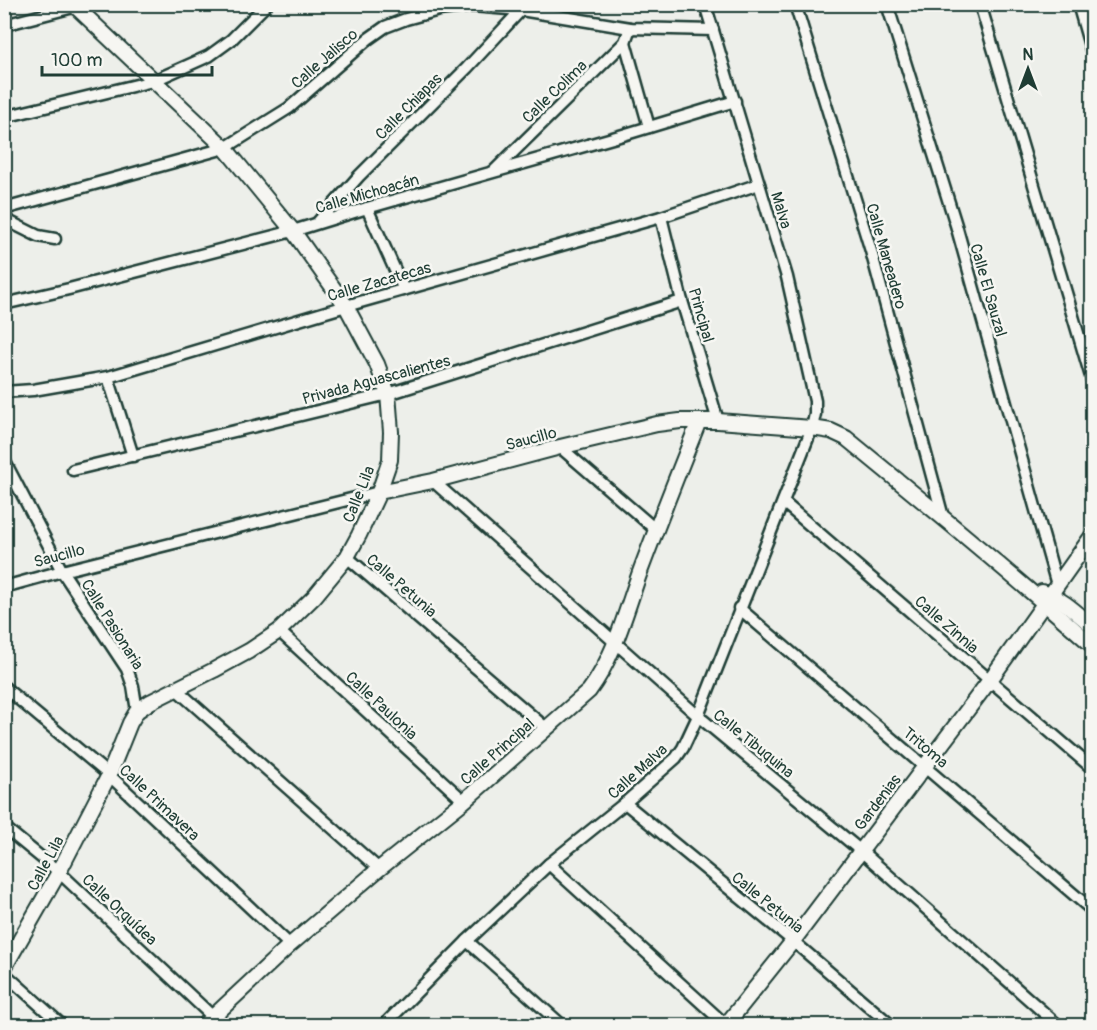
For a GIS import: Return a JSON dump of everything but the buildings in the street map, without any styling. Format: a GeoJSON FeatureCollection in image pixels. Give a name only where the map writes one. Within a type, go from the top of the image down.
{"type":"FeatureCollection","features":[{"type":"Feature","properties":{"kind":"street"},"geometry":{"type":"LineString","coordinates":[[4,117],[153,81],[209,56],[231,40],[267,4]]}},
{"type":"Feature","properties":{"kind":"street","name":"Malva"},"geometry":{"type":"LineString","coordinates":[[705,4],[787,277],[815,401],[812,428]]}},
{"type":"Feature","properties":{"kind":"street","name":"Calle Maneadero"},"geometry":{"type":"LineString","coordinates":[[795,4],[870,251],[943,517]]}},
{"type":"Feature","properties":{"kind":"street","name":"Calle El Sauzal"},"geometry":{"type":"LineString","coordinates":[[887,4],[956,225],[1051,594]]}},
{"type":"Feature","properties":{"kind":"street"},"geometry":{"type":"LineString","coordinates":[[980,4],[1092,380]]}},
{"type":"Feature","properties":{"kind":"street"},"geometry":{"type":"LineString","coordinates":[[1078,4],[1092,53]]}},
{"type":"Feature","properties":{"kind":"street"},"geometry":{"type":"LineString","coordinates":[[4,25],[78,5]]}},
{"type":"Feature","properties":{"kind":"street","name":"Calle Lila"},"geometry":{"type":"LineString","coordinates":[[4,968],[59,872],[109,775],[137,711],[249,651],[279,631],[314,597],[347,557],[380,492],[390,460],[391,432],[388,394],[377,364],[346,306],[293,231],[225,148],[153,81],[78,5]]}},
{"type":"Feature","properties":{"kind":"street","name":"Calle Jalisco"},"geometry":{"type":"LineString","coordinates":[[4,209],[225,148],[289,108],[385,27],[439,10],[472,6],[520,10],[564,10],[630,28],[713,30]]}},
{"type":"Feature","properties":{"kind":"street","name":"Calle Chiapas"},"geometry":{"type":"LineString","coordinates":[[317,223],[359,176],[520,10]]}},
{"type":"Feature","properties":{"kind":"street","name":"Calle Colima"},"geometry":{"type":"LineString","coordinates":[[493,172],[625,42],[630,28]]}},
{"type":"Feature","properties":{"kind":"street"},"geometry":{"type":"LineString","coordinates":[[625,42],[649,127]]}},
{"type":"Feature","properties":{"kind":"street","name":"Calle Michoacán"},"geometry":{"type":"LineString","coordinates":[[4,304],[293,231],[735,101]]}},
{"type":"Feature","properties":{"kind":"street","name":"Calle Zacatecas"},"geometry":{"type":"LineString","coordinates":[[4,392],[33,390],[108,377],[346,306],[661,217],[759,184]]}},
{"type":"Feature","properties":{"kind":"street"},"geometry":{"type":"LineString","coordinates":[[367,208],[404,290]]}},
{"type":"Feature","properties":{"kind":"street","name":"Principal"},"geometry":{"type":"LineString","coordinates":[[661,217],[682,301],[718,421]]}},
{"type":"Feature","properties":{"kind":"street"},"geometry":{"type":"LineString","coordinates":[[4,219],[38,236],[55,239]]}},
{"type":"Feature","properties":{"kind":"street","name":"Privada Aguascalientes"},"geometry":{"type":"LineString","coordinates":[[73,470],[388,394],[682,301]]}},
{"type":"Feature","properties":{"kind":"street"},"geometry":{"type":"LineString","coordinates":[[108,377],[133,456]]}},
{"type":"Feature","properties":{"kind":"street","name":"Saucillo"},"geometry":{"type":"LineString","coordinates":[[4,587],[657,424],[680,421],[718,421],[812,428],[831,431],[846,438],[943,517],[1022,586],[1051,594]]}},
{"type":"Feature","properties":{"kind":"street","name":"Calle Principal"},"geometry":{"type":"LineString","coordinates":[[208,1021],[290,945],[465,801],[590,691],[615,643],[699,421]]}},
{"type":"Feature","properties":{"kind":"street","name":"Calle Malva"},"geometry":{"type":"LineString","coordinates":[[385,1025],[467,941],[549,864],[676,758],[698,716],[812,428]]}},
{"type":"Feature","properties":{"kind":"street"},"geometry":{"type":"LineString","coordinates":[[560,447],[656,530]]}},
{"type":"Feature","properties":{"kind":"street","name":"Calle Pasionaria"},"geometry":{"type":"LineString","coordinates":[[4,460],[62,571],[128,669],[137,711]]}},
{"type":"Feature","properties":{"kind":"street","name":"Calle Tibuquina"},"geometry":{"type":"LineString","coordinates":[[433,481],[698,716],[861,851],[1059,1026]]}},
{"type":"Feature","properties":{"kind":"street","name":"Calle Zinnia"},"geometry":{"type":"LineString","coordinates":[[783,502],[1092,768]]}},
{"type":"Feature","properties":{"kind":"street","name":"Gardenias"},"geometry":{"type":"LineString","coordinates":[[726,1025],[793,941],[990,680],[1092,536]]}},
{"type":"Feature","properties":{"kind":"street","name":"Calle Petunia"},"geometry":{"type":"LineString","coordinates":[[347,557],[547,729]]}},
{"type":"Feature","properties":{"kind":"street"},"geometry":{"type":"LineString","coordinates":[[1051,594],[1092,626]]}},
{"type":"Feature","properties":{"kind":"street"},"geometry":{"type":"LineString","coordinates":[[1051,594],[1092,645]]}},
{"type":"Feature","properties":{"kind":"street","name":"Tritoma"},"geometry":{"type":"LineString","coordinates":[[740,608],[1092,910]]}},
{"type":"Feature","properties":{"kind":"street","name":"Calle Paulonia"},"geometry":{"type":"LineString","coordinates":[[279,631],[465,801]]}},
{"type":"Feature","properties":{"kind":"street","name":"Calle Primavera"},"geometry":{"type":"LineString","coordinates":[[4,687],[109,775],[290,945]]}},
{"type":"Feature","properties":{"kind":"street"},"geometry":{"type":"LineString","coordinates":[[176,689],[380,869]]}},
{"type":"Feature","properties":{"kind":"street","name":"Calle Petunia"},"geometry":{"type":"LineString","coordinates":[[624,803],[793,941],[892,1026]]}},
{"type":"Feature","properties":{"kind":"street","name":"Calle Orquídea"},"geometry":{"type":"LineString","coordinates":[[4,827],[59,872],[208,1021]]}},
{"type":"Feature","properties":{"kind":"street"},"geometry":{"type":"LineString","coordinates":[[549,864],[726,1025]]}},
{"type":"Feature","properties":{"kind":"street"},"geometry":{"type":"LineString","coordinates":[[467,941],[563,1026]]}},
{"type":"Feature","properties":{"kind":"street"},"geometry":{"type":"LineString","coordinates":[[4,973],[63,1026]]}}]}
